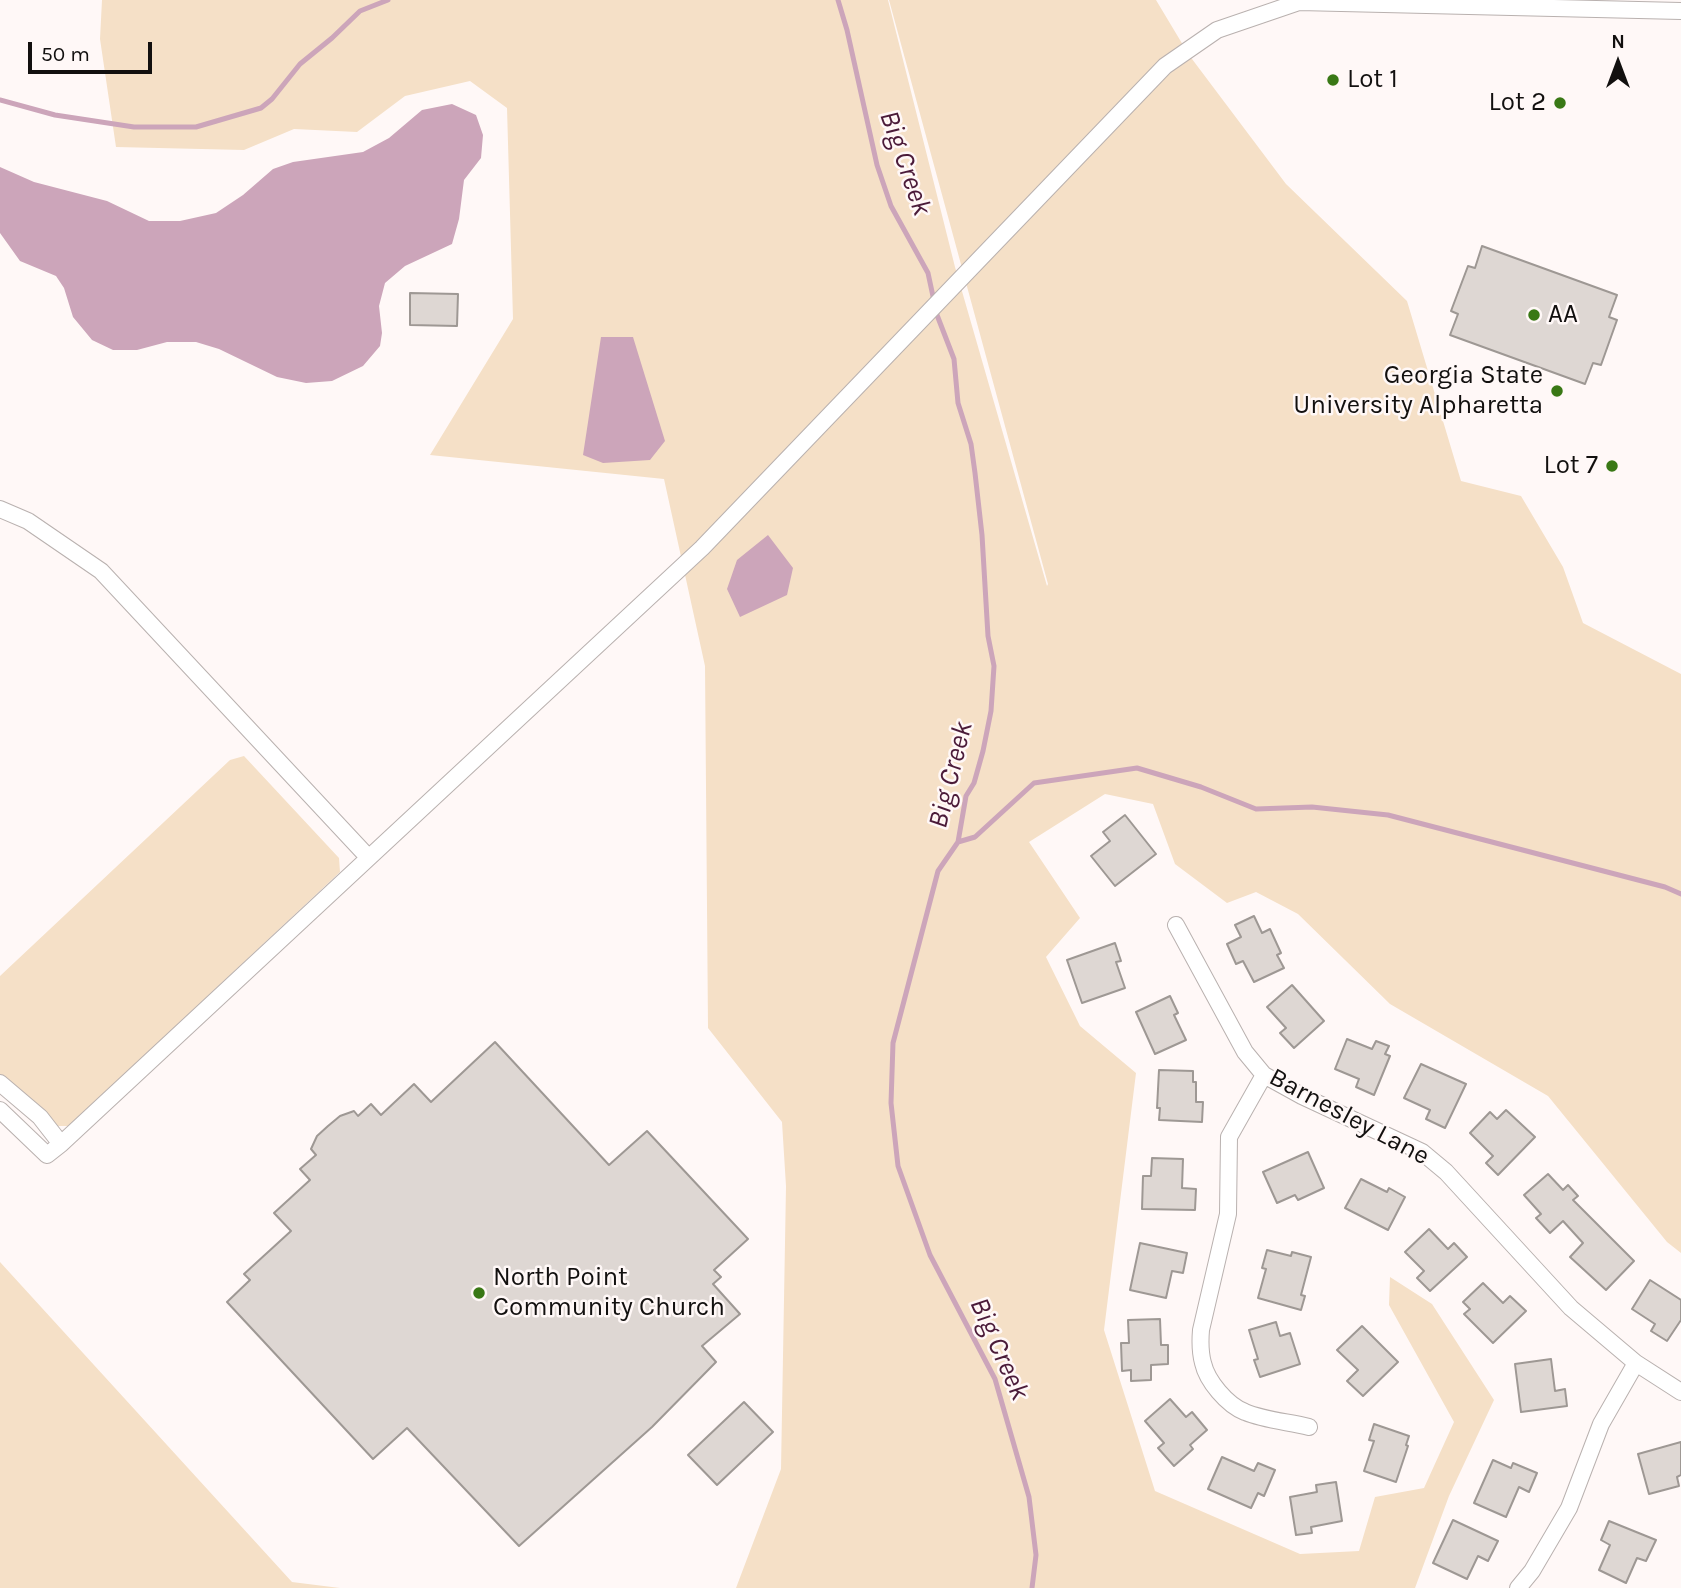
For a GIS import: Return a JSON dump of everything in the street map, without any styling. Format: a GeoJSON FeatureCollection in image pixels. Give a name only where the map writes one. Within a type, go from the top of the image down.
{"type":"FeatureCollection","features":[{"type":"Feature","properties":{"kind":"street"},"geometry":{"type":"LineString","coordinates":[[0,1110],[47,1155],[61,1144],[702,548],[1165,65],[1217,30],[1298,2],[1681,10]]}},
{"type":"Feature","properties":{"kind":"street"},"geometry":{"type":"LineString","coordinates":[[0,509],[27,521],[101,570],[368,857]]}},
{"type":"Feature","properties":{"kind":"street","name":"Barnesley Lane"},"geometry":{"type":"LineString","coordinates":[[1176,925],[1245,1052],[1264,1075],[1302,1096],[1422,1152],[1446,1171],[1571,1308],[1636,1363],[1681,1392]]}},
{"type":"Feature","properties":{"kind":"street"},"geometry":{"type":"LineString","coordinates":[[1264,1075],[1229,1137],[1228,1214],[1201,1331],[1200,1349],[1203,1365],[1210,1378],[1227,1399],[1244,1412],[1309,1427]]}},
{"type":"Feature","properties":{"kind":"street"},"geometry":{"type":"LineString","coordinates":[[0,1083],[40,1117],[61,1144]]}},
{"type":"Feature","properties":{"kind":"street"},"geometry":{"type":"LineString","coordinates":[[1518,1588],[1532,1571],[1569,1508],[1601,1424],[1636,1363]]}},
{"type":"Feature","properties":{"kind":"shaded area"},"geometry":{"type":"Polygon","coordinates":[[[102,0],[888,0],[955,267],[1047,586],[889,0],[1156,0],[1189,55],[1286,184],[1407,301],[1461,481],[1521,496],[1563,567],[1583,623],[1681,674],[1681,1253],[1667,1242],[1548,1096],[1390,1004],[1298,914],[1256,892],[1227,903],[1175,864],[1153,804],[1105,794],[1029,842],[1080,918],[1046,957],[1080,1026],[1136,1073],[1104,1330],[1155,1491],[1300,1554],[1359,1551],[1375,1497],[1424,1488],[1454,1422],[1389,1305],[1390,1277],[1432,1304],[1494,1400],[1449,1496],[1415,1588],[736,1588],[781,1469],[786,1186],[782,1122],[708,1028],[705,666],[664,479],[430,455],[513,319],[507,108],[470,81],[405,96],[357,132],[294,129],[244,150],[116,147],[100,39],[102,0]]]}},
{"type":"Feature","properties":{"kind":"shaded area"},"geometry":{"type":"Polygon","coordinates":[[[452,104],[476,115],[483,135],[481,158],[464,180],[459,219],[452,244],[405,266],[385,283],[379,306],[382,333],[380,346],[363,366],[332,381],[306,383],[277,377],[219,349],[196,342],[167,342],[137,350],[113,350],[92,340],[73,317],[64,288],[56,276],[20,261],[0,233],[0,167],[34,182],[107,201],[149,221],[180,221],[216,213],[243,195],[273,169],[293,162],[363,152],[389,138],[422,110],[452,104]]]}},
{"type":"Feature","properties":{"kind":"shaded area"},"geometry":{"type":"Polygon","coordinates":[[[601,337],[633,337],[665,441],[650,460],[603,463],[583,455],[601,337]]]}},
{"type":"Feature","properties":{"kind":"shaded area"},"geometry":{"type":"Polygon","coordinates":[[[768,535],[793,568],[787,595],[740,617],[727,589],[737,560],[768,535]]]}},
{"type":"Feature","properties":{"kind":"shaded area"},"geometry":{"type":"Polygon","coordinates":[[[244,756],[339,858],[340,872],[69,1126],[54,1126],[0,1075],[0,976],[230,760],[244,756]]]}},
{"type":"Feature","properties":{"kind":"shaded area"},"geometry":{"type":"Polygon","coordinates":[[[0,1262],[292,1582],[340,1588],[0,1588],[0,1262]]]}},
{"type":"Feature","properties":{"kind":"building","name":"AA"},"geometry":{"type":"Polygon","coordinates":[[[1482,246],[1617,295],[1609,317],[1617,320],[1601,365],[1593,363],[1585,384],[1450,335],[1458,314],[1451,311],[1468,266],[1475,268],[1482,246]]]}},
{"type":"Feature","properties":{"kind":"building"},"geometry":{"type":"Polygon","coordinates":[[[410,293],[458,294],[457,326],[410,325],[410,293]]]}},
{"type":"Feature","properties":{"kind":"building"},"geometry":{"type":"Polygon","coordinates":[[[1125,815],[1156,854],[1115,886],[1091,856],[1110,841],[1103,832],[1125,815]]]}},
{"type":"Feature","properties":{"kind":"building"},"geometry":{"type":"Polygon","coordinates":[[[1254,916],[1262,933],[1270,929],[1281,953],[1277,955],[1284,968],[1254,982],[1243,961],[1236,964],[1227,944],[1241,937],[1235,925],[1254,916]]]}},
{"type":"Feature","properties":{"kind":"building"},"geometry":{"type":"Polygon","coordinates":[[[1115,943],[1121,961],[1116,962],[1125,988],[1082,1003],[1067,960],[1115,943]]]}},
{"type":"Feature","properties":{"kind":"building"},"geometry":{"type":"Polygon","coordinates":[[[1292,985],[1324,1021],[1294,1048],[1280,1033],[1286,1028],[1267,1007],[1292,985]]]}},
{"type":"Feature","properties":{"kind":"building"},"geometry":{"type":"Polygon","coordinates":[[[1170,996],[1178,1013],[1174,1015],[1186,1040],[1155,1054],[1136,1012],[1170,996]]]}},
{"type":"Feature","properties":{"kind":"building"},"geometry":{"type":"Polygon","coordinates":[[[1347,1039],[1372,1049],[1376,1041],[1389,1046],[1385,1054],[1390,1056],[1374,1095],[1356,1087],[1359,1079],[1335,1069],[1347,1039]]]}},
{"type":"Feature","properties":{"kind":"building","name":"North Point Community Church"},"geometry":{"type":"Polygon","coordinates":[[[495,1042],[609,1165],[647,1131],[748,1239],[714,1270],[721,1277],[713,1284],[740,1314],[702,1346],[716,1362],[652,1427],[519,1546],[407,1428],[373,1459],[227,1302],[250,1280],[244,1274],[291,1231],[274,1213],[310,1180],[300,1169],[316,1155],[311,1149],[317,1136],[340,1116],[354,1111],[358,1116],[371,1104],[381,1115],[414,1084],[431,1102],[495,1042]]]}},
{"type":"Feature","properties":{"kind":"building"},"geometry":{"type":"Polygon","coordinates":[[[1421,1064],[1466,1084],[1445,1128],[1426,1119],[1430,1110],[1404,1098],[1421,1064]]]}},
{"type":"Feature","properties":{"kind":"building"},"geometry":{"type":"Polygon","coordinates":[[[1159,1070],[1193,1071],[1196,1102],[1203,1102],[1202,1122],[1159,1120],[1159,1070]]]}},
{"type":"Feature","properties":{"kind":"building"},"geometry":{"type":"Polygon","coordinates":[[[1506,1110],[1535,1137],[1498,1175],[1486,1163],[1493,1156],[1470,1133],[1490,1112],[1497,1119],[1506,1110]]]}},
{"type":"Feature","properties":{"kind":"building"},"geometry":{"type":"Polygon","coordinates":[[[1308,1152],[1324,1188],[1298,1200],[1295,1195],[1277,1203],[1263,1172],[1308,1152]]]}},
{"type":"Feature","properties":{"kind":"building"},"geometry":{"type":"Polygon","coordinates":[[[1152,1158],[1183,1159],[1182,1188],[1196,1189],[1195,1210],[1142,1209],[1143,1176],[1151,1176],[1152,1158]]]}},
{"type":"Feature","properties":{"kind":"building"},"geometry":{"type":"Polygon","coordinates":[[[1548,1174],[1563,1190],[1568,1185],[1578,1196],[1573,1200],[1634,1261],[1606,1290],[1570,1257],[1583,1243],[1563,1221],[1550,1233],[1536,1218],[1541,1214],[1524,1195],[1548,1174]]]}},
{"type":"Feature","properties":{"kind":"building"},"geometry":{"type":"Polygon","coordinates":[[[1361,1179],[1387,1192],[1389,1188],[1405,1197],[1388,1230],[1345,1208],[1361,1179]]]}},
{"type":"Feature","properties":{"kind":"building"},"geometry":{"type":"Polygon","coordinates":[[[1429,1229],[1448,1249],[1454,1243],[1467,1257],[1430,1291],[1417,1278],[1424,1271],[1405,1252],[1429,1229]]]}},
{"type":"Feature","properties":{"kind":"building"},"geometry":{"type":"Polygon","coordinates":[[[1140,1243],[1187,1253],[1183,1273],[1172,1271],[1166,1298],[1130,1290],[1140,1243]]]}},
{"type":"Feature","properties":{"kind":"building"},"geometry":{"type":"Polygon","coordinates":[[[1267,1250],[1291,1256],[1292,1252],[1311,1257],[1301,1295],[1305,1296],[1301,1310],[1258,1298],[1266,1269],[1262,1268],[1267,1250]]]}},
{"type":"Feature","properties":{"kind":"building"},"geometry":{"type":"Polygon","coordinates":[[[1650,1280],[1681,1300],[1681,1320],[1667,1341],[1651,1331],[1655,1324],[1632,1309],[1650,1280]]]}},
{"type":"Feature","properties":{"kind":"building"},"geometry":{"type":"Polygon","coordinates":[[[1483,1283],[1503,1303],[1510,1296],[1526,1311],[1493,1343],[1464,1314],[1470,1309],[1463,1302],[1483,1283]]]}},
{"type":"Feature","properties":{"kind":"building"},"geometry":{"type":"Polygon","coordinates":[[[1160,1319],[1161,1345],[1168,1345],[1168,1364],[1151,1365],[1151,1380],[1131,1381],[1131,1370],[1122,1371],[1121,1343],[1129,1343],[1128,1320],[1160,1319]]]}},
{"type":"Feature","properties":{"kind":"building"},"geometry":{"type":"Polygon","coordinates":[[[1276,1322],[1280,1336],[1290,1333],[1300,1364],[1260,1377],[1254,1360],[1258,1359],[1249,1330],[1276,1322]]]}},
{"type":"Feature","properties":{"kind":"building"},"geometry":{"type":"Polygon","coordinates":[[[1362,1326],[1398,1362],[1363,1396],[1347,1381],[1358,1370],[1337,1350],[1362,1326]]]}},
{"type":"Feature","properties":{"kind":"building"},"geometry":{"type":"Polygon","coordinates":[[[1551,1359],[1555,1391],[1565,1389],[1567,1406],[1521,1412],[1515,1364],[1551,1359]]]}},
{"type":"Feature","properties":{"kind":"building"},"geometry":{"type":"Polygon","coordinates":[[[1170,1399],[1186,1417],[1192,1412],[1207,1430],[1190,1445],[1193,1449],[1174,1466],[1158,1448],[1164,1443],[1145,1421],[1170,1399]]]}},
{"type":"Feature","properties":{"kind":"building"},"geometry":{"type":"Polygon","coordinates":[[[744,1402],[773,1432],[717,1485],[688,1455],[744,1402]]]}},
{"type":"Feature","properties":{"kind":"building"},"geometry":{"type":"Polygon","coordinates":[[[1374,1424],[1409,1436],[1396,1482],[1364,1471],[1374,1441],[1369,1440],[1374,1424]]]}},
{"type":"Feature","properties":{"kind":"building"},"geometry":{"type":"Polygon","coordinates":[[[1681,1442],[1681,1475],[1677,1477],[1679,1486],[1649,1494],[1638,1454],[1681,1442]]]}},
{"type":"Feature","properties":{"kind":"building"},"geometry":{"type":"Polygon","coordinates":[[[1222,1457],[1254,1471],[1258,1463],[1275,1470],[1264,1496],[1258,1493],[1251,1508],[1208,1489],[1222,1457]]]}},
{"type":"Feature","properties":{"kind":"building"},"geometry":{"type":"Polygon","coordinates":[[[1493,1460],[1511,1468],[1513,1463],[1537,1473],[1529,1492],[1519,1487],[1506,1517],[1474,1503],[1493,1460]]]}},
{"type":"Feature","properties":{"kind":"building"},"geometry":{"type":"Polygon","coordinates":[[[1336,1482],[1342,1521],[1311,1527],[1312,1533],[1296,1535],[1290,1497],[1317,1492],[1316,1485],[1336,1482]]]}},
{"type":"Feature","properties":{"kind":"building"},"geometry":{"type":"Polygon","coordinates":[[[1453,1520],[1498,1541],[1488,1561],[1478,1556],[1467,1579],[1433,1563],[1453,1520]]]}},
{"type":"Feature","properties":{"kind":"building"},"geometry":{"type":"Polygon","coordinates":[[[1609,1521],[1656,1540],[1646,1561],[1637,1558],[1626,1583],[1599,1570],[1610,1545],[1601,1540],[1609,1521]]]}},
{"type":"Feature","properties":{"kind":"waterway"},"geometry":{"type":"LineString","coordinates":[[0,100],[55,115],[134,127],[196,127],[261,108],[272,99],[300,64],[360,11],[388,0]]}},
{"type":"Feature","properties":{"kind":"waterway","name":"Big Creek"},"geometry":{"type":"LineString","coordinates":[[838,0],[877,165],[891,206],[928,273],[937,315],[954,359],[958,403],[971,444],[975,473],[988,636],[994,666],[991,711],[983,751],[974,783],[966,796],[958,842],[938,871],[893,1043],[891,1103],[898,1166],[930,1255],[995,1379],[1029,1497],[1036,1555],[1032,1588]]}},
{"type":"Feature","properties":{"kind":"waterway"},"geometry":{"type":"LineString","coordinates":[[958,842],[975,837],[1034,783],[1137,768],[1201,787],[1256,809],[1312,807],[1388,815],[1665,887],[1681,894]]}},
{"type":"Feature","properties":{"kind":"place","name":"Lot 1"},"geometry":{"type":"Point","coordinates":[1333,80]}},
{"type":"Feature","properties":{"kind":"place","name":"Lot 2"},"geometry":{"type":"Point","coordinates":[1560,103]}},
{"type":"Feature","properties":{"kind":"place","name":"AA"},"geometry":{"type":"Point","coordinates":[1534,315]}},
{"type":"Feature","properties":{"kind":"place","name":"Georgia State University Alpharetta"},"geometry":{"type":"Point","coordinates":[1557,391]}},
{"type":"Feature","properties":{"kind":"place","name":"Lot 7"},"geometry":{"type":"Point","coordinates":[1612,466]}},
{"type":"Feature","properties":{"kind":"place","name":"North Point Community Church"},"geometry":{"type":"Point","coordinates":[479,1293]}}]}
